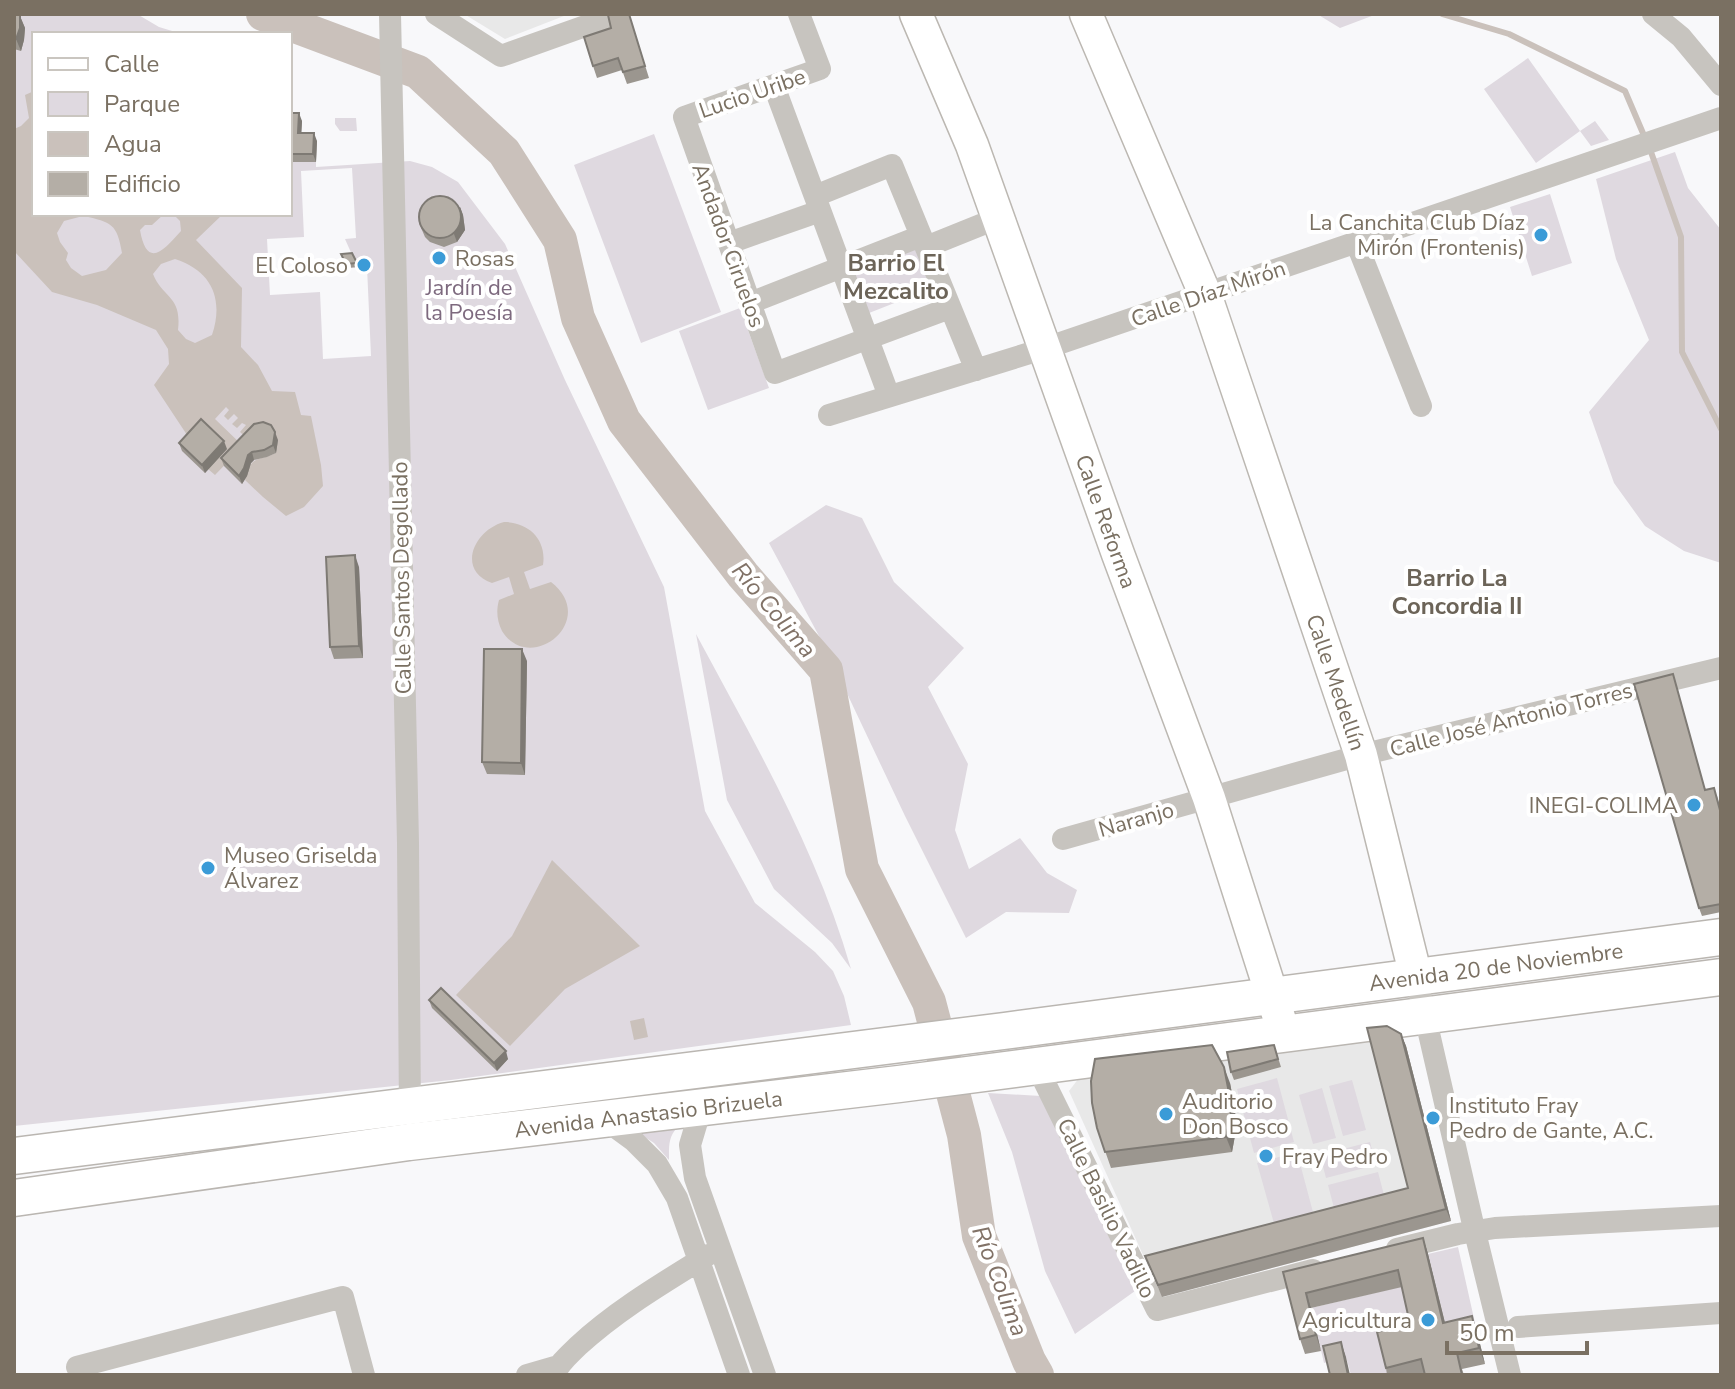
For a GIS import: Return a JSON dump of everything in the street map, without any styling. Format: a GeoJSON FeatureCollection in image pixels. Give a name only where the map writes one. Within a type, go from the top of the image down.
{"type":"FeatureCollection","features":[{"type":"Feature","properties":{"kind":"main road","name":"Avenida 20 de Noviembre"},"geometry":{"type":"LineString","coordinates":[[1273,996],[1721,937]]}},
{"type":"Feature","properties":{"kind":"main road","name":"Avenida 20 de Noviembre"},"geometry":{"type":"LineString","coordinates":[[1284,1033],[1721,977]]}},
{"type":"Feature","properties":{"kind":"main road","name":"Avenida Anastasio Brizuela"},"geometry":{"type":"LineString","coordinates":[[14,1156],[1273,996]]}},
{"type":"Feature","properties":{"kind":"main road","name":"Avenida Anastasio Brizuela"},"geometry":{"type":"LineString","coordinates":[[14,1198],[409,1142],[899,1084],[1284,1033]]}},
{"type":"Feature","properties":{"kind":"street","name":"Calle Santos Degollado"},"geometry":{"type":"LineString","coordinates":[[390,14],[408,843],[409,1142]]}},
{"type":"Feature","properties":{"kind":"street"},"geometry":{"type":"LineString","coordinates":[[436,14],[501,56],[619,14]]}},
{"type":"Feature","properties":{"kind":"street","name":"Lucio Uribe"},"geometry":{"type":"LineString","coordinates":[[684,117],[820,69],[799,14]]}},
{"type":"Feature","properties":{"kind":"street","name":"Calle Reforma"},"geometry":{"type":"LineString","coordinates":[[916,14],[972,145],[1209,798],[1284,1033]]}},
{"type":"Feature","properties":{"kind":"street","name":"Calle Medellín"},"geometry":{"type":"LineString","coordinates":[[1086,14],[1205,294],[1361,755],[1510,1375]]}},
{"type":"Feature","properties":{"kind":"street"},"geometry":{"type":"LineString","coordinates":[[1653,14],[1681,37],[1721,85]]}},
{"type":"Feature","properties":{"kind":"street"},"geometry":{"type":"LineString","coordinates":[[774,86],[889,396]]}},
{"type":"Feature","properties":{"kind":"street","name":"Andador Ciruelos"},"geometry":{"type":"LineString","coordinates":[[684,117],[775,373],[868,339]]}},
{"type":"Feature","properties":{"kind":"street","name":"Calle Díaz Mirón"},"geometry":{"type":"LineString","coordinates":[[829,415],[1046,348],[1721,118]]}},
{"type":"Feature","properties":{"kind":"street"},"geometry":{"type":"LineString","coordinates":[[729,243],[892,165],[976,370]]}},
{"type":"Feature","properties":{"kind":"street"},"geometry":{"type":"LineString","coordinates":[[750,303],[841,267],[998,218]]}},
{"type":"Feature","properties":{"kind":"street"},"geometry":{"type":"LineString","coordinates":[[1356,242],[1421,406]]}},
{"type":"Feature","properties":{"kind":"street"},"geometry":{"type":"LineString","coordinates":[[868,339],[950,308]]}},
{"type":"Feature","properties":{"kind":"street","name":"Calle José Antonio Torres"},"geometry":{"type":"LineString","coordinates":[[1209,798],[1361,755],[1721,668]]}},
{"type":"Feature","properties":{"kind":"street","name":"Naranjo"},"geometry":{"type":"LineString","coordinates":[[1063,839],[1209,798]]}},
{"type":"Feature","properties":{"kind":"street","name":"Calle Basilio Vadillo"},"geometry":{"type":"LineString","coordinates":[[1027,1066],[1157,1310],[1338,1264]]}},
{"type":"Feature","properties":{"kind":"street"},"geometry":{"type":"LineString","coordinates":[[701,1108],[690,1145],[692,1166],[765,1375]]}},
{"type":"Feature","properties":{"kind":"street"},"geometry":{"type":"LineString","coordinates":[[604,1119],[634,1141],[657,1164],[677,1198],[739,1375]]}},
{"type":"Feature","properties":{"kind":"street"},"geometry":{"type":"LineString","coordinates":[[1383,1253],[1495,1228],[1721,1216]]}},
{"type":"Feature","properties":{"kind":"street"},"geometry":{"type":"LineString","coordinates":[[527,1375],[556,1370],[596,1330],[662,1283],[719,1248]]}},
{"type":"Feature","properties":{"kind":"street"},"geometry":{"type":"LineString","coordinates":[[77,1367],[104,1368],[343,1297],[364,1375]]}},
{"type":"Feature","properties":{"kind":"street"},"geometry":{"type":"LineString","coordinates":[[1518,1327],[1721,1313]]}},
{"type":"Feature","properties":{"kind":"shaded area"},"geometry":{"type":"Polygon","coordinates":[[[464,14],[569,14],[505,39],[464,14]]]}},
{"type":"Feature","properties":{"kind":"shaded area","name":"Fray Pedro"},"geometry":{"type":"Polygon","coordinates":[[[1391,1037],[1406,1046],[1451,1221],[1162,1297],[1069,1091],[1079,1078],[1391,1037]]]}},
{"type":"Feature","properties":{"kind":"green space","name":"Jardín de la Poesía"},"geometry":{"type":"Polygon","coordinates":[[[14,14],[137,14],[159,27],[175,32],[32,32],[32,216],[292,216],[292,162],[316,162],[316,167],[410,161],[432,167],[458,182],[505,244],[565,380],[664,587],[705,811],[755,903],[815,952],[833,971],[844,996],[851,1025],[451,1080],[14,1126],[14,14]],[[352,168],[301,171],[304,237],[267,239],[270,295],[320,292],[323,359],[371,356],[367,267],[347,268],[342,258],[353,257],[345,239],[356,238],[352,168]]]}},
{"type":"Feature","properties":{"kind":"green space"},"geometry":{"type":"Polygon","coordinates":[[[1317,14],[1377,14],[1340,28],[1317,14]]]}},
{"type":"Feature","properties":{"kind":"green space"},"geometry":{"type":"Polygon","coordinates":[[[1528,58],[1580,131],[1536,163],[1484,89],[1528,58]]]}},
{"type":"Feature","properties":{"kind":"green space"},"geometry":{"type":"Polygon","coordinates":[[[335,118],[356,118],[357,131],[340,131],[335,118]]]}},
{"type":"Feature","properties":{"kind":"green space"},"geometry":{"type":"Polygon","coordinates":[[[1595,121],[1609,140],[1591,146],[1580,131],[1595,121]]]}},
{"type":"Feature","properties":{"kind":"green space"},"geometry":{"type":"Polygon","coordinates":[[[654,134],[721,312],[641,343],[574,165],[654,134]]]}},
{"type":"Feature","properties":{"kind":"green space"},"geometry":{"type":"Polygon","coordinates":[[[1675,152],[1688,188],[1721,230],[1721,563],[1684,551],[1645,526],[1614,483],[1589,412],[1649,340],[1616,259],[1596,179],[1675,152]]]}},
{"type":"Feature","properties":{"kind":"green space","name":"La Canchita Club Díaz Mirón (Frontenis)"},"geometry":{"type":"Polygon","coordinates":[[[1550,194],[1572,263],[1532,276],[1510,207],[1550,194]]]}},
{"type":"Feature","properties":{"kind":"green space"},"geometry":{"type":"Polygon","coordinates":[[[918,243],[935,287],[864,315],[847,271],[918,243]]]}},
{"type":"Feature","properties":{"kind":"green space"},"geometry":{"type":"Polygon","coordinates":[[[740,308],[769,388],[708,410],[679,331],[740,308]]]}},
{"type":"Feature","properties":{"kind":"green space"},"geometry":{"type":"Polygon","coordinates":[[[826,505],[862,518],[894,582],[964,648],[928,687],[968,764],[955,830],[969,869],[1020,838],[1047,873],[1077,890],[1069,913],[1006,912],[966,938],[826,649],[769,543],[826,505]]]}},
{"type":"Feature","properties":{"kind":"green space"},"geometry":{"type":"Polygon","coordinates":[[[696,634],[762,756],[802,839],[821,882],[851,969],[832,943],[774,889],[727,800],[696,634]]]}},
{"type":"Feature","properties":{"kind":"green space"},"geometry":{"type":"Polygon","coordinates":[[[1277,1078],[1294,1142],[1254,1153],[1237,1089],[1277,1078]]]}},
{"type":"Feature","properties":{"kind":"green space"},"geometry":{"type":"Polygon","coordinates":[[[1352,1080],[1366,1130],[1343,1136],[1329,1086],[1352,1080]]]}},
{"type":"Feature","properties":{"kind":"green space"},"geometry":{"type":"Polygon","coordinates":[[[1322,1088],[1336,1138],[1313,1144],[1299,1095],[1322,1088]]]}},
{"type":"Feature","properties":{"kind":"green space"},"geometry":{"type":"Polygon","coordinates":[[[988,1093],[1041,1096],[1135,1291],[1075,1334],[1045,1271],[1012,1152],[988,1093]]]}},
{"type":"Feature","properties":{"kind":"green space"},"geometry":{"type":"Polygon","coordinates":[[[677,1128],[669,1147],[669,1160],[654,1143],[640,1134],[677,1128]]]}},
{"type":"Feature","properties":{"kind":"green space"},"geometry":{"type":"Polygon","coordinates":[[[1370,1142],[1376,1165],[1326,1178],[1320,1155],[1370,1142]]]}},
{"type":"Feature","properties":{"kind":"green space"},"geometry":{"type":"Polygon","coordinates":[[[1297,1152],[1314,1216],[1275,1227],[1257,1163],[1297,1152]]]}},
{"type":"Feature","properties":{"kind":"green space"},"geometry":{"type":"Polygon","coordinates":[[[1378,1172],[1384,1195],[1334,1208],[1328,1185],[1378,1172]]]}},
{"type":"Feature","properties":{"kind":"green space"},"geometry":{"type":"Polygon","coordinates":[[[1458,1247],[1477,1332],[1449,1339],[1428,1254],[1458,1247]]]}},
{"type":"Feature","properties":{"kind":"green space"},"geometry":{"type":"Polygon","coordinates":[[[1403,1286],[1416,1340],[1389,1375],[1351,1375],[1346,1357],[1324,1363],[1311,1308],[1403,1286]]]}},
{"type":"Feature","properties":{"kind":"water"},"geometry":{"type":"Polygon","coordinates":[[[32,92],[32,216],[83,216],[162,216],[140,230],[147,250],[157,253],[181,231],[180,221],[175,216],[221,216],[196,240],[242,288],[241,347],[258,365],[272,391],[295,392],[301,415],[311,416],[323,486],[304,507],[286,516],[245,480],[254,461],[275,453],[278,440],[249,440],[240,432],[246,425],[242,423],[237,428],[232,424],[238,418],[234,414],[228,420],[224,416],[229,410],[226,407],[215,419],[243,446],[215,475],[208,469],[227,449],[191,441],[154,385],[169,364],[168,349],[156,330],[97,305],[52,292],[14,251],[14,129],[29,118],[25,95],[32,92]],[[83,216],[64,221],[57,233],[68,253],[66,260],[82,276],[106,270],[122,253],[115,230],[101,220],[83,216]],[[175,259],[161,264],[153,274],[174,303],[178,330],[195,343],[212,335],[215,298],[206,279],[188,264],[175,259]]]}},
{"type":"Feature","properties":{"kind":"water"},"geometry":{"type":"Polygon","coordinates":[[[504,522],[528,529],[542,547],[543,565],[524,572],[530,589],[551,582],[564,597],[568,612],[564,626],[555,638],[543,645],[528,648],[514,643],[502,631],[498,620],[499,600],[514,594],[509,577],[492,583],[474,569],[473,551],[478,541],[493,526],[504,522]]]}},
{"type":"Feature","properties":{"kind":"water"},"geometry":{"type":"Polygon","coordinates":[[[552,860],[640,946],[565,989],[510,1046],[456,995],[512,936],[552,860]]]}},
{"type":"Feature","properties":{"kind":"water"},"geometry":{"type":"Polygon","coordinates":[[[644,1018],[648,1037],[634,1040],[630,1021],[644,1018]]]}},
{"type":"Feature","properties":{"kind":"building"},"geometry":{"type":"Polygon","coordinates":[[[14,14],[20,16],[16,39],[14,39],[14,14]]]}},
{"type":"Feature","properties":{"kind":"building"},"geometry":{"type":"Polygon","coordinates":[[[629,14],[645,66],[623,72],[618,58],[593,66],[584,37],[611,28],[608,15],[629,14]]]}},
{"type":"Feature","properties":{"kind":"building"},"geometry":{"type":"Polygon","coordinates":[[[292,113],[299,113],[298,133],[314,133],[313,154],[292,154],[292,113]]]}},
{"type":"Feature","properties":{"kind":"building"},"geometry":{"type":"Polygon","coordinates":[[[440,196],[455,202],[461,217],[455,232],[440,238],[425,232],[419,217],[425,202],[440,196]]]}},
{"type":"Feature","properties":{"kind":"building"},"geometry":{"type":"Polygon","coordinates":[[[352,253],[357,263],[346,264],[341,254],[352,253]]]}},
{"type":"Feature","properties":{"kind":"building"},"geometry":{"type":"Polygon","coordinates":[[[201,419],[224,441],[202,465],[179,443],[201,419]]]}},
{"type":"Feature","properties":{"kind":"building"},"geometry":{"type":"Polygon","coordinates":[[[263,422],[271,425],[275,432],[273,445],[248,455],[239,476],[221,458],[254,424],[263,422]]]}},
{"type":"Feature","properties":{"kind":"building"},"geometry":{"type":"Polygon","coordinates":[[[355,555],[359,646],[330,647],[326,557],[355,555]]]}},
{"type":"Feature","properties":{"kind":"building"},"geometry":{"type":"Polygon","coordinates":[[[484,649],[522,649],[521,763],[482,762],[484,649]]]}},
{"type":"Feature","properties":{"kind":"building","name":"INEGI-COLIMA"},"geometry":{"type":"Polygon","coordinates":[[[1673,674],[1705,790],[1714,788],[1721,814],[1721,904],[1699,908],[1634,684],[1673,674]]]}},
{"type":"Feature","properties":{"kind":"building"},"geometry":{"type":"Polygon","coordinates":[[[441,988],[506,1051],[494,1063],[429,1000],[441,988]]]}},
{"type":"Feature","properties":{"kind":"building"},"geometry":{"type":"Polygon","coordinates":[[[1387,1026],[1401,1034],[1446,1209],[1158,1285],[1145,1256],[1408,1188],[1367,1028],[1387,1026]]]}},
{"type":"Feature","properties":{"kind":"building","name":"Auditorio Don Bosco"},"geometry":{"type":"Polygon","coordinates":[[[1212,1045],[1224,1067],[1229,1093],[1231,1115],[1226,1137],[1105,1152],[1092,1103],[1091,1081],[1095,1059],[1212,1045]]]}},
{"type":"Feature","properties":{"kind":"building"},"geometry":{"type":"Polygon","coordinates":[[[1274,1045],[1278,1059],[1231,1072],[1227,1052],[1274,1045]]]}},
{"type":"Feature","properties":{"kind":"building","name":"Agricultura"},"geometry":{"type":"Polygon","coordinates":[[[1423,1238],[1443,1323],[1472,1316],[1479,1348],[1457,1353],[1462,1375],[1425,1375],[1421,1359],[1386,1368],[1377,1332],[1410,1324],[1398,1270],[1306,1293],[1316,1335],[1300,1339],[1283,1272],[1423,1238]]]}},
{"type":"Feature","properties":{"kind":"building"},"geometry":{"type":"Polygon","coordinates":[[[1341,1342],[1348,1375],[1330,1375],[1323,1346],[1341,1342]]]}},
{"type":"Feature","properties":{"kind":"waterway","name":"Río Colima"},"geometry":{"type":"LineString","coordinates":[[263,14],[418,72],[504,152],[560,240],[578,318],[624,421],[743,575],[826,670],[862,869],[929,1002],[964,1135],[979,1236],[1037,1375]]}},
{"type":"Feature","properties":{"kind":"waterway"},"geometry":{"type":"LineString","coordinates":[[1442,14],[1509,34],[1625,91],[1651,152],[1681,237],[1682,352],[1721,429]]}},
{"type":"Feature","properties":{"kind":"place","name":"La Canchita Club Díaz Mirón (Frontenis)"},"geometry":{"type":"Point","coordinates":[1541,235]}},
{"type":"Feature","properties":{"kind":"place","name":"Rosas"},"geometry":{"type":"Point","coordinates":[439,258]}},
{"type":"Feature","properties":{"kind":"place","name":"El Coloso"},"geometry":{"type":"Point","coordinates":[364,265]}},
{"type":"Feature","properties":{"kind":"place","name":"INEGI-COLIMA"},"geometry":{"type":"Point","coordinates":[1694,805]}},
{"type":"Feature","properties":{"kind":"place","name":"Museo Griselda Álvarez"},"geometry":{"type":"Point","coordinates":[208,868]}},
{"type":"Feature","properties":{"kind":"place","name":"Auditorio Don Bosco"},"geometry":{"type":"Point","coordinates":[1166,1114]}},
{"type":"Feature","properties":{"kind":"place","name":"Instituto Fray Pedro de Gante, A.C."},"geometry":{"type":"Point","coordinates":[1433,1118]}},
{"type":"Feature","properties":{"kind":"place","name":"Fray Pedro"},"geometry":{"type":"Point","coordinates":[1266,1156]}},
{"type":"Feature","properties":{"kind":"place","name":"Agricultura"},"geometry":{"type":"Point","coordinates":[1428,1320]}},
{"type":"Feature","properties":{"kind":"district","name":"Barrio El Mezcalito"},"geometry":{"type":"Point","coordinates":[896,277]}},
{"type":"Feature","properties":{"kind":"district","name":"Barrio La Concordia II"},"geometry":{"type":"Point","coordinates":[1457,592]}}]}
